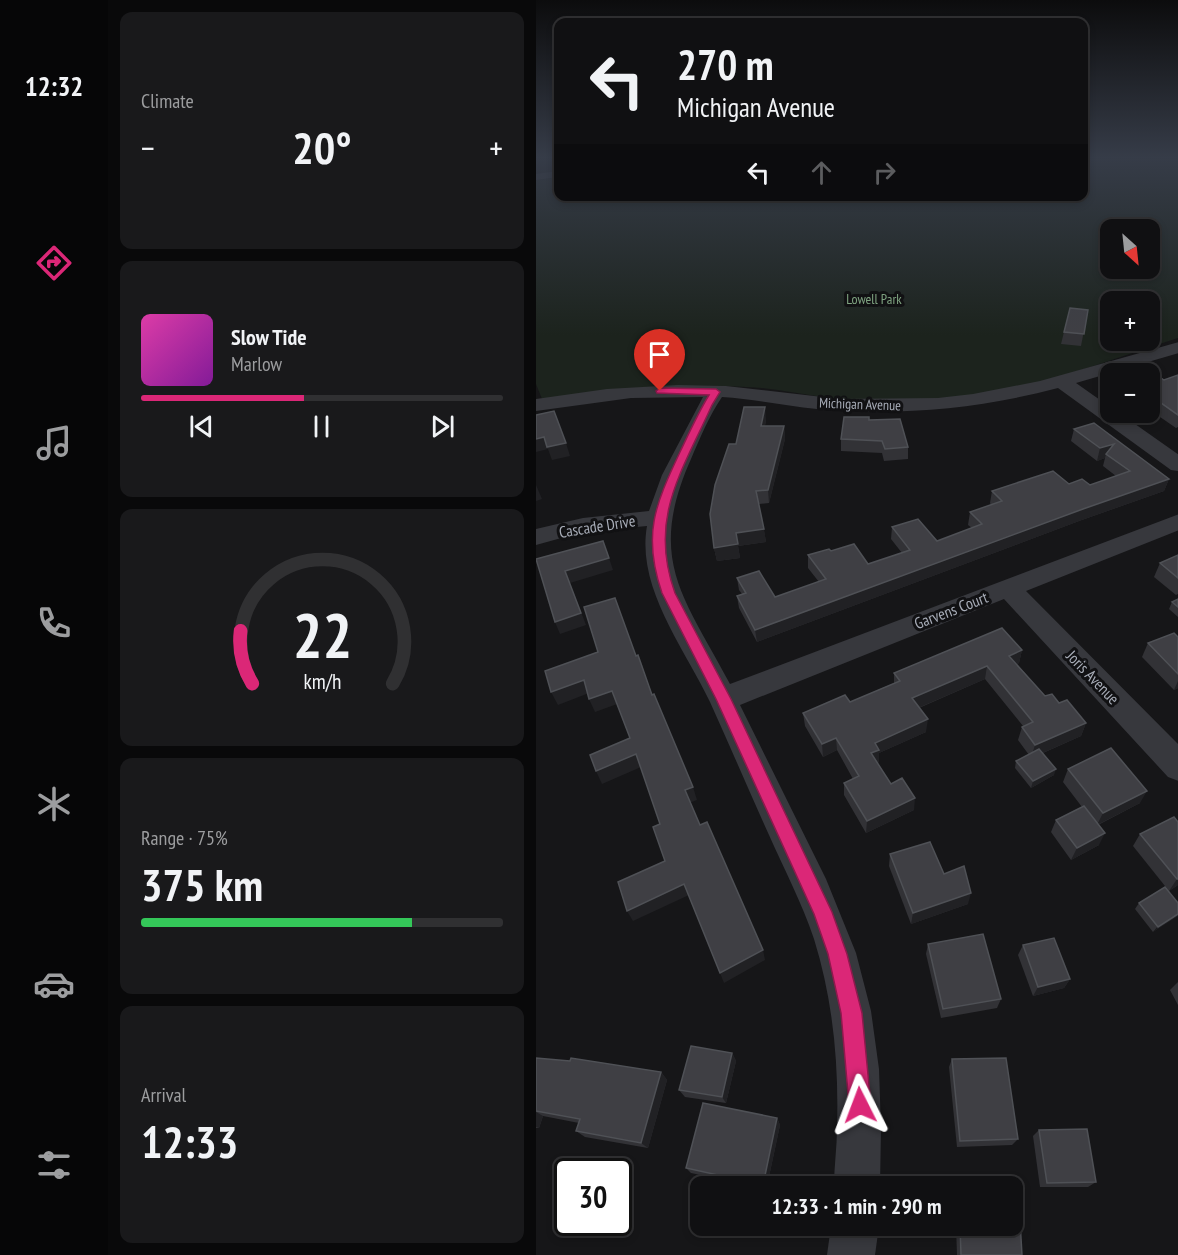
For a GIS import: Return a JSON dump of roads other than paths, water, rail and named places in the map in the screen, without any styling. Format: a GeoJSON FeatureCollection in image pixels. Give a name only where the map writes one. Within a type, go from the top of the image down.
{"type":"FeatureCollection","features":[{"type":"Feature","properties":{"kind":"street","name":"Michigan Avenue"},"geometry":{"type":"LineString","coordinates":[[536,405],[636,392],[716,392],[847,405],[905,406],[981,399],[1062,382],[1178,347]]}},
{"type":"Feature","properties":{"kind":"street"},"geometry":{"type":"LineString","coordinates":[[1062,382],[1178,465]]}},
{"type":"Feature","properties":{"kind":"street"},"geometry":{"type":"LineString","coordinates":[[716,392],[665,497],[659,517],[657,548],[668,593],[723,699],[823,912],[838,954],[851,1013],[860,1084],[861,1126],[858,1176]]}},
{"type":"Feature","properties":{"kind":"street","name":"Cascade Drive"},"geometry":{"type":"LineString","coordinates":[[536,537],[583,525],[659,517]]}},
{"type":"Feature","properties":{"kind":"street","name":"Garvens Court"},"geometry":{"type":"LineString","coordinates":[[723,699],[1178,520]]}},
{"type":"Feature","properties":{"kind":"street","name":"Joris Avenue"},"geometry":{"type":"LineString","coordinates":[[1008,588],[1178,767]]}},
{"type":"Feature","properties":{"kind":"street"},"geometry":{"type":"LineString","coordinates":[[851,1255],[854,1236]]}},
{"type":"Feature","properties":{"kind":"park label","name":"Lowell Park"},"geometry":{"type":"Point","coordinates":[874,299]}}]}
